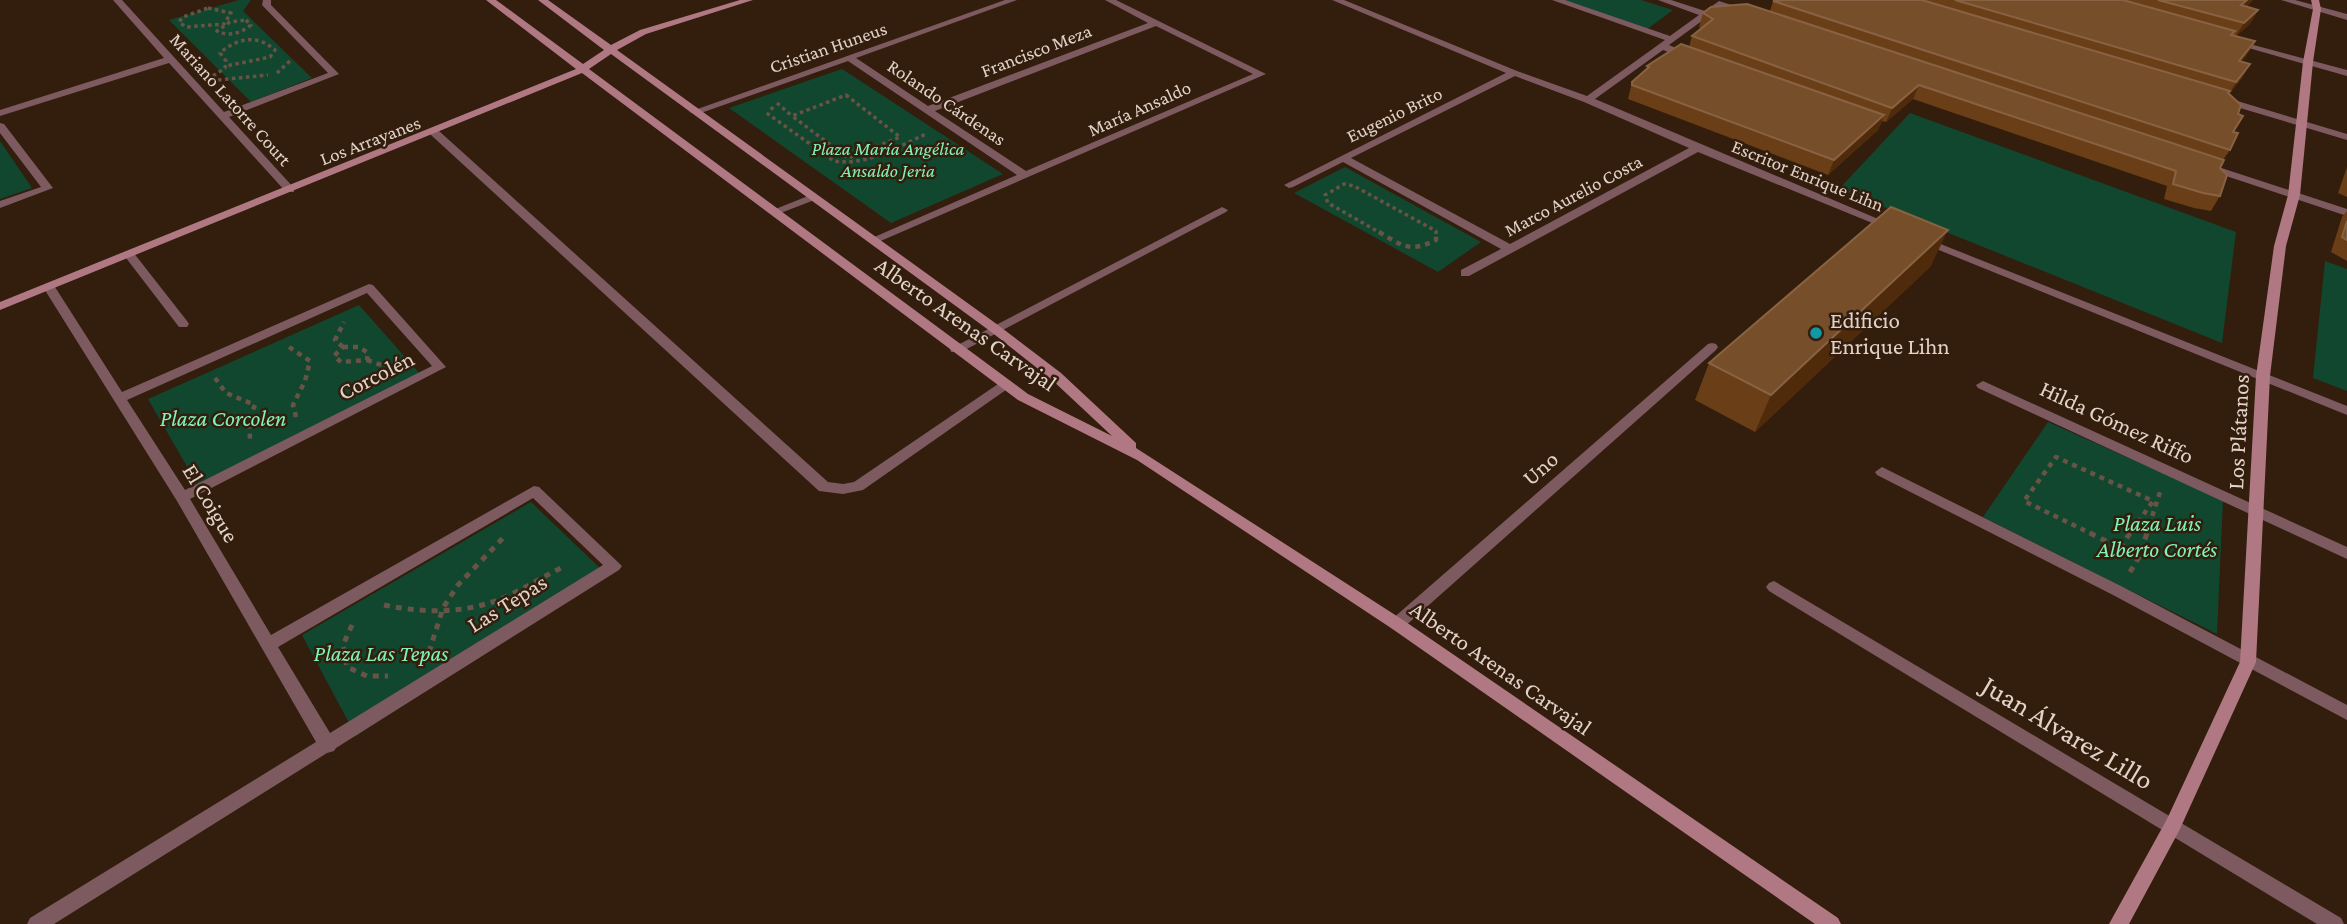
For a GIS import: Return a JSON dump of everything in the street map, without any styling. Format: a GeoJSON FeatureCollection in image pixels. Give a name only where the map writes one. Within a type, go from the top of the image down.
{"type":"FeatureCollection","features":[{"type":"Feature","properties":{"kind":"street","name":"Mariano Latorre Court"},"geometry":{"type":"LineString","coordinates":[[117,0],[290,190]]}},
{"type":"Feature","properties":{"kind":"street"},"geometry":{"type":"LineString","coordinates":[[224,115],[334,74],[266,5],[267,0]]}},
{"type":"Feature","properties":{"kind":"street","name":"Alberto Arenas Carvajal"},"geometry":{"type":"LineString","coordinates":[[490,0],[1023,397],[1142,457],[1397,624],[1830,924]]}},
{"type":"Feature","properties":{"kind":"street","name":"Alberto Arenas Carvajal"},"geometry":{"type":"LineString","coordinates":[[542,0],[994,328],[1056,376],[1142,457]]}},
{"type":"Feature","properties":{"kind":"street","name":"Los Arrayanes"},"geometry":{"type":"LineString","coordinates":[[0,306],[435,133],[581,70],[625,40],[643,32],[749,0]]}},
{"type":"Feature","properties":{"kind":"street","name":"Cristian Huneus"},"geometry":{"type":"LineString","coordinates":[[694,112],[1013,0]]}},
{"type":"Feature","properties":{"kind":"street","name":"María Ansaldo"},"geometry":{"type":"LineString","coordinates":[[876,240],[1261,74],[1109,0]]}},
{"type":"Feature","properties":{"kind":"street","name":"Escritor Enrique Lihn"},"geometry":{"type":"LineString","coordinates":[[1336,0],[1514,74],[1588,100],[1697,148],[1904,232]]}},
{"type":"Feature","properties":{"kind":"street"},"geometry":{"type":"LineString","coordinates":[[1556,0],[1671,39]]}},
{"type":"Feature","properties":{"kind":"street"},"geometry":{"type":"LineString","coordinates":[[1662,0],[1706,14]]}},
{"type":"Feature","properties":{"kind":"street"},"geometry":{"type":"LineString","coordinates":[[2285,0],[2316,4],[2347,17]]}},
{"type":"Feature","properties":{"kind":"street"},"geometry":{"type":"LineString","coordinates":[[1588,100],[1722,2],[1759,17]]}},
{"type":"Feature","properties":{"kind":"street","name":"Los Plátanos"},"geometry":{"type":"LineString","coordinates":[[2119,924],[2173,825],[2248,662],[2263,376],[2280,246],[2294,195],[2316,4]]}},
{"type":"Feature","properties":{"kind":"street","name":"Francisco Meza"},"geometry":{"type":"LineString","coordinates":[[927,110],[1156,23]]}},
{"type":"Feature","properties":{"kind":"street"},"geometry":{"type":"LineString","coordinates":[[2229,40],[2347,72]]}},
{"type":"Feature","properties":{"kind":"street"},"geometry":{"type":"LineString","coordinates":[[1662,46],[1700,60]]}},
{"type":"Feature","properties":{"kind":"street","name":"Rolando Cárdenas"},"geometry":{"type":"LineString","coordinates":[[849,58],[1026,176]]}},
{"type":"Feature","properties":{"kind":"street"},"geometry":{"type":"LineString","coordinates":[[0,113],[170,59]]}},
{"type":"Feature","properties":{"kind":"street","name":"Eugenio Brito"},"geometry":{"type":"LineString","coordinates":[[1289,185],[1514,74]]}},
{"type":"Feature","properties":{"kind":"street"},"geometry":{"type":"LineString","coordinates":[[2208,95],[2347,137]]}},
{"type":"Feature","properties":{"kind":"street"},"geometry":{"type":"LineString","coordinates":[[0,126],[48,188],[0,205]]}},
{"type":"Feature","properties":{"kind":"street"},"geometry":{"type":"LineString","coordinates":[[435,133],[824,487],[843,489],[858,486],[1006,385]]}},
{"type":"Feature","properties":{"kind":"street","name":"Marco Aurelio Costa"},"geometry":{"type":"LineString","coordinates":[[1465,273],[1697,148]]}},
{"type":"Feature","properties":{"kind":"street"},"geometry":{"type":"LineString","coordinates":[[1343,158],[1510,249]]}},
{"type":"Feature","properties":{"kind":"street"},"geometry":{"type":"LineString","coordinates":[[2189,160],[2347,213]]}},
{"type":"Feature","properties":{"kind":"street"},"geometry":{"type":"LineString","coordinates":[[774,212],[813,197]]}},
{"type":"Feature","properties":{"kind":"street"},"geometry":{"type":"LineString","coordinates":[[956,349],[1222,210]]}},
{"type":"Feature","properties":{"kind":"street"},"geometry":{"type":"LineString","coordinates":[[1917,237],[2347,411]]}},
{"type":"Feature","properties":{"kind":"street"},"geometry":{"type":"LineString","coordinates":[[129,254],[183,324]]}},
{"type":"Feature","properties":{"kind":"street","name":"El Coigue"},"geometry":{"type":"LineString","coordinates":[[49,287],[182,497],[327,746]]}},
{"type":"Feature","properties":{"kind":"street","name":"Corcolén"},"geometry":{"type":"LineString","coordinates":[[120,398],[369,288],[440,367],[182,497]]}},
{"type":"Feature","properties":{"kind":"street","name":"Uno"},"geometry":{"type":"LineString","coordinates":[[1397,624],[1712,347]]}},
{"type":"Feature","properties":{"kind":"street","name":"Hilda Gómez Riffo"},"geometry":{"type":"LineString","coordinates":[[1983,385],[2347,553]]}},
{"type":"Feature","properties":{"kind":"street"},"geometry":{"type":"LineString","coordinates":[[1882,472],[2118,591],[2347,713]]}},
{"type":"Feature","properties":{"kind":"street"},"geometry":{"type":"LineString","coordinates":[[268,645],[534,491],[614,566],[599,575]]}},
{"type":"Feature","properties":{"kind":"street","name":"Las Tepas"},"geometry":{"type":"LineString","coordinates":[[37,924],[599,575]]}},
{"type":"Feature","properties":{"kind":"street","name":"Juan Álvarez Lillo"},"geometry":{"type":"LineString","coordinates":[[1774,587],[2334,924]]}},
{"type":"Feature","properties":{"kind":"path"},"geometry":{"type":"LineString","coordinates":[[224,24],[218,28],[218,33],[241,32],[250,28],[252,23],[241,20],[224,24],[186,27],[179,22],[183,17],[208,8],[231,13],[224,24]]}},
{"type":"Feature","properties":{"kind":"path"},"geometry":{"type":"LineString","coordinates":[[226,66],[220,52],[230,43],[249,39],[268,42],[275,50],[270,57],[226,66],[206,81],[329,69]]}},
{"type":"Feature","properties":{"kind":"path"},"geometry":{"type":"LineString","coordinates":[[900,137],[848,158],[792,116],[846,95],[907,142]]}},
{"type":"Feature","properties":{"kind":"path"},"geometry":{"type":"LineString","coordinates":[[790,99],[778,103],[768,114],[834,161],[844,164],[859,162],[950,125]]}},
{"type":"Feature","properties":{"kind":"path"},"geometry":{"type":"LineString","coordinates":[[1349,184],[1436,231],[1436,240],[1420,248],[1407,248],[1328,203],[1325,195],[1332,189],[1349,184]]}},
{"type":"Feature","properties":{"kind":"path"},"geometry":{"type":"LineString","coordinates":[[265,455],[251,441],[248,431],[249,418],[255,405],[226,393],[215,378],[237,347],[271,341],[289,347],[310,361],[305,382],[293,405],[298,423],[320,427]]}},
{"type":"Feature","properties":{"kind":"path"},"geometry":{"type":"LineString","coordinates":[[367,360],[368,353],[359,347],[344,347],[334,356],[341,362],[367,360],[389,367],[400,377],[396,389]]}},
{"type":"Feature","properties":{"kind":"path"},"geometry":{"type":"LineString","coordinates":[[2120,548],[2153,501],[2056,457],[2024,501],[2120,548],[2139,557]]}},
{"type":"Feature","properties":{"kind":"path"},"geometry":{"type":"LineString","coordinates":[[2118,591],[2139,557],[2168,470]]}},
{"type":"Feature","properties":{"kind":"path"},"geometry":{"type":"LineString","coordinates":[[424,663],[442,613],[458,585],[505,536]]}},
{"type":"Feature","properties":{"kind":"path"},"geometry":{"type":"LineString","coordinates":[[377,603],[430,614],[470,610],[507,597],[566,566],[580,567],[599,575]]}},
{"type":"Feature","properties":{"kind":"path"},"geometry":{"type":"LineString","coordinates":[[359,617],[346,631],[341,650],[347,667],[367,676],[396,675]]}},
{"type":"Feature","properties":{"kind":"green space"},"geometry":{"type":"Polygon","coordinates":[[[239,0],[251,0],[243,11],[312,78],[251,102],[169,20],[239,0]]]}},
{"type":"Feature","properties":{"kind":"green space"},"geometry":{"type":"Polygon","coordinates":[[[1557,0],[1641,0],[1673,10],[1646,30],[1557,0]]]}},
{"type":"Feature","properties":{"kind":"green space","name":"Plaza María Angélica Ansaldo Jeria"},"geometry":{"type":"Polygon","coordinates":[[[842,69],[1003,174],[891,223],[729,108],[842,69]]]}},
{"type":"Feature","properties":{"kind":"green space"},"geometry":{"type":"Polygon","coordinates":[[[1910,113],[2236,232],[2222,343],[1839,189],[1910,113]]]}},
{"type":"Feature","properties":{"kind":"green space"},"geometry":{"type":"Polygon","coordinates":[[[0,141],[32,188],[0,199],[0,141]]]}},
{"type":"Feature","properties":{"kind":"green space"},"geometry":{"type":"Polygon","coordinates":[[[1345,167],[1481,242],[1438,272],[1294,193],[1345,167]]]}},
{"type":"Feature","properties":{"kind":"green space"},"geometry":{"type":"Polygon","coordinates":[[[2325,261],[2347,269],[2347,391],[2313,378],[2325,261]]]}},
{"type":"Feature","properties":{"kind":"green space","name":"Plaza Corcolen"},"geometry":{"type":"Polygon","coordinates":[[[359,305],[421,375],[197,484],[148,399],[359,305]]]}},
{"type":"Feature","properties":{"kind":"green space","name":"Plaza Luis Alberto Cortés"},"geometry":{"type":"Polygon","coordinates":[[[2048,422],[2223,500],[2217,634],[1983,517],[2048,422]]]}},
{"type":"Feature","properties":{"kind":"green space","name":"Plaza Las Tepas"},"geometry":{"type":"Polygon","coordinates":[[[531,502],[604,572],[356,736],[302,635],[531,502]]]}},
{"type":"Feature","properties":{"kind":"building"},"geometry":{"type":"Polygon","coordinates":[[[1922,0],[2230,91],[2228,93],[2241,105],[2238,114],[2243,116],[2233,132],[2238,133],[2230,150],[1773,1],[1922,0]]]}},
{"type":"Feature","properties":{"kind":"building"},"geometry":{"type":"Polygon","coordinates":[[[1955,0],[2123,0],[2235,31],[2231,35],[2255,41],[2239,61],[2250,64],[2236,82],[1955,0]]]}},
{"type":"Feature","properties":{"kind":"building"},"geometry":{"type":"Polygon","coordinates":[[[2158,0],[2247,0],[2241,5],[2258,10],[2244,23],[2158,0]]]}},
{"type":"Feature","properties":{"kind":"building"},"geometry":{"type":"Polygon","coordinates":[[[1747,4],[2224,160],[2220,168],[2227,175],[2220,196],[2173,184],[2176,171],[1919,85],[1892,108],[1692,36],[1713,19],[1703,13],[1711,7],[1747,4]]]}},
{"type":"Feature","properties":{"kind":"building"},"geometry":{"type":"Polygon","coordinates":[[[1681,44],[1884,115],[1834,160],[1632,85],[1649,67],[1647,66],[1681,44]]]}},
{"type":"Feature","properties":{"kind":"building"},"geometry":{"type":"Polygon","coordinates":[[[1891,207],[1948,230],[1771,395],[1709,363],[1891,207]]]}},
{"type":"Feature","properties":{"kind":"building"},"geometry":{"type":"Polygon","coordinates":[[[2347,221],[2347,240],[2342,237],[2347,221]]]}},
{"type":"Feature","properties":{"kind":"place","name":"Edificio Enrique Lihn"},"geometry":{"type":"Point","coordinates":[1816,333]}}]}
